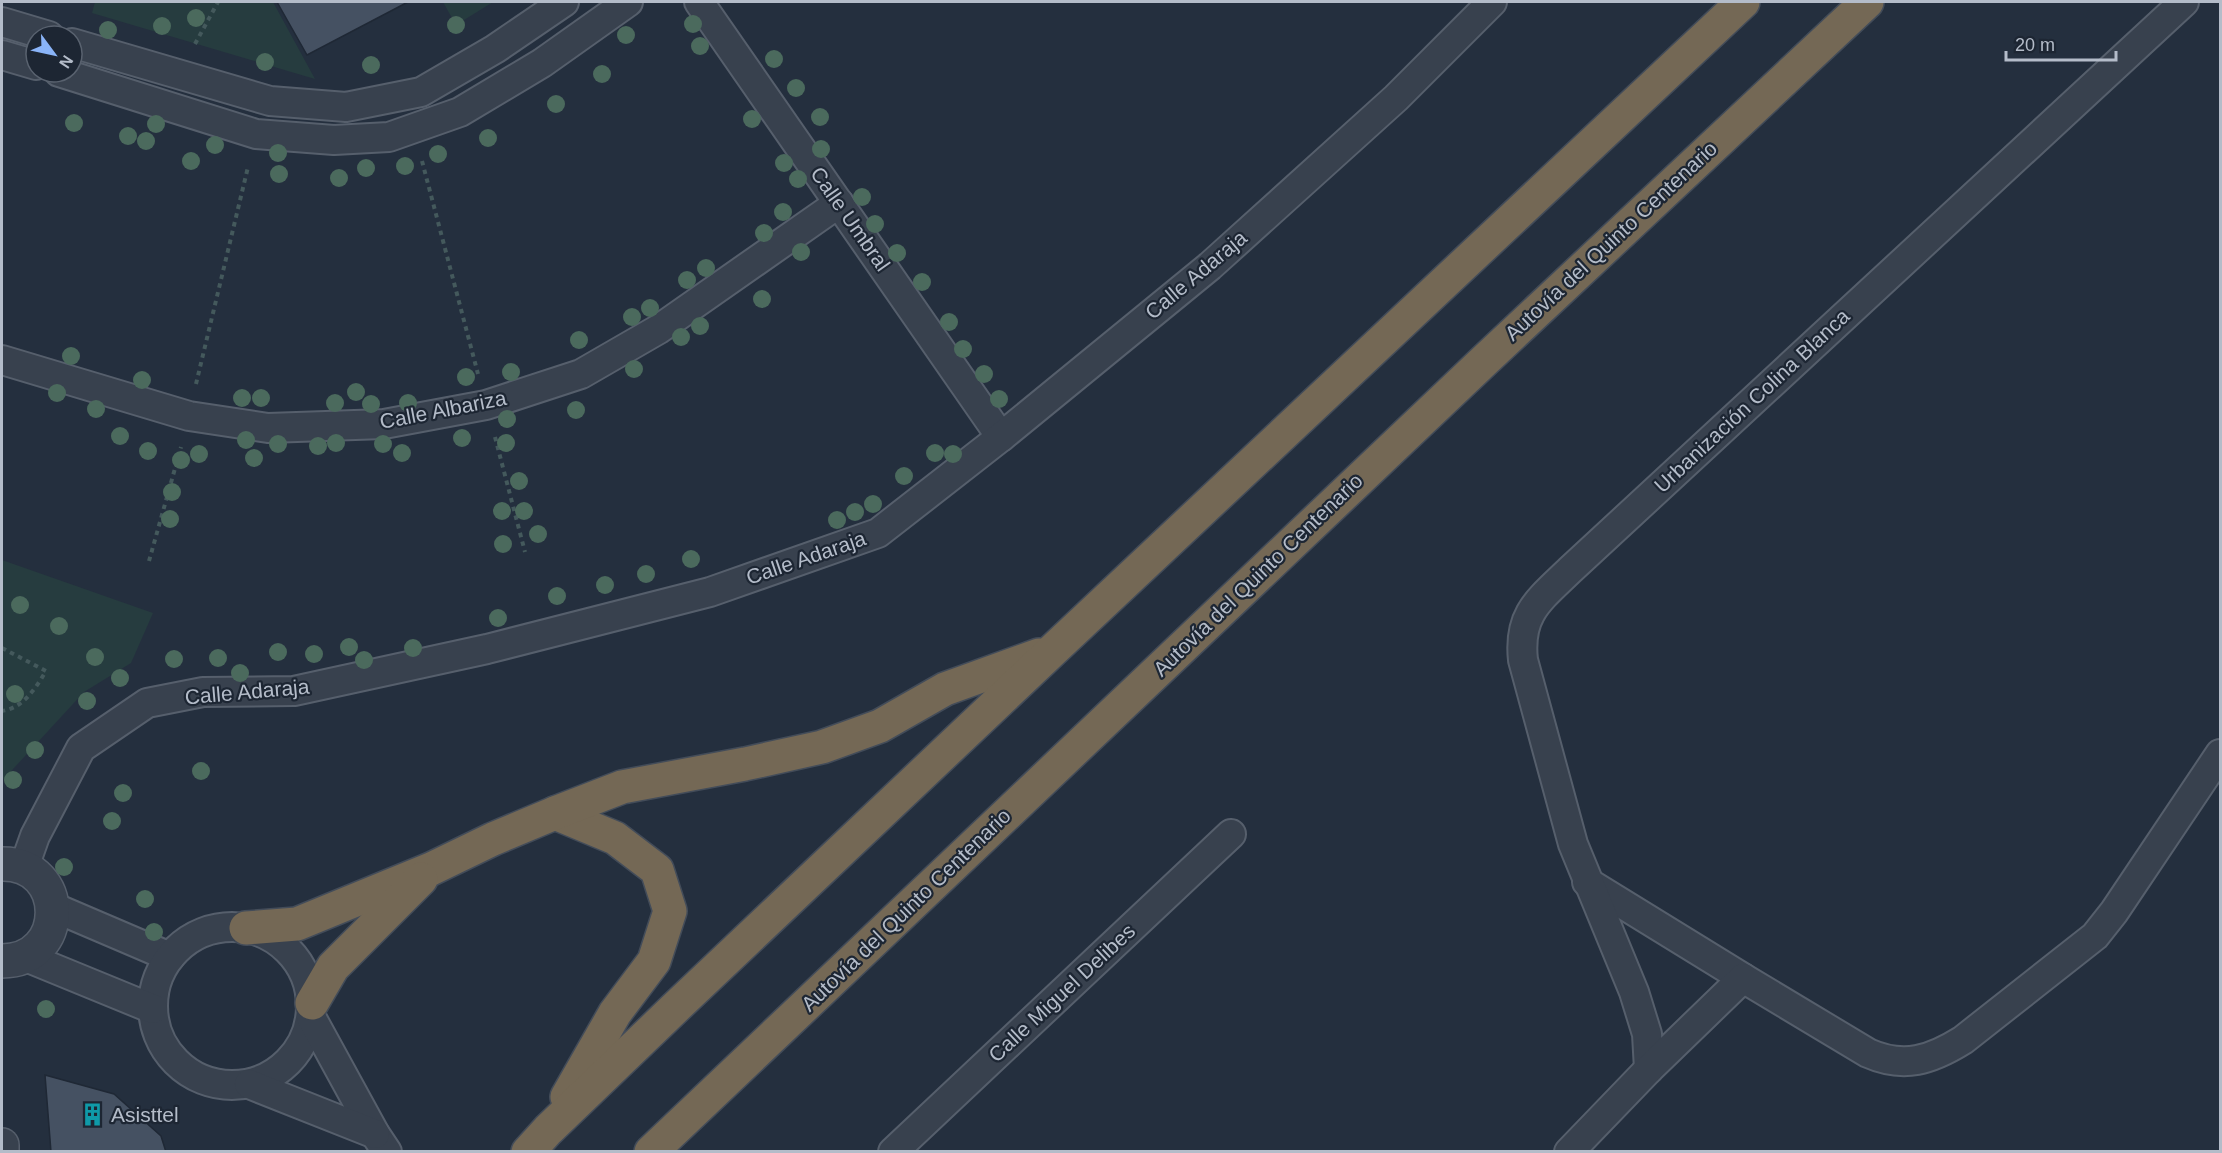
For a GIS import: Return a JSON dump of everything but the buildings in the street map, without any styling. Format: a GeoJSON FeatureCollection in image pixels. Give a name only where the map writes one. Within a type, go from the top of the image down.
{"type":"FeatureCollection","features":[{"type":"Feature","properties":{"kind":"highway"},"geometry":{"type":"LineString","coordinates":[[538,1141],[1052,651],[1743,2]]}},
{"type":"Feature","properties":{"kind":"highway","name":"Autovía del Quinto Centenario"},"geometry":{"type":"LineString","coordinates":[[651,1152],[1492,353],[1867,2]]}},
{"type":"Feature","properties":{"kind":"highway"},"geometry":{"type":"LineString","coordinates":[[246,928],[297,924],[431,869],[493,839],[622,787],[822,747],[880,726],[945,689],[1052,651]]}},
{"type":"Feature","properties":{"kind":"highway"},"geometry":{"type":"LineString","coordinates":[[538,1141],[615,1012],[654,961],[670,911],[657,870],[615,838],[555,813]]}},
{"type":"Feature","properties":{"kind":"highway"},"geometry":{"type":"LineString","coordinates":[[311,1010],[333,967],[431,869]]}},
{"type":"Feature","properties":{"kind":"street"},"geometry":{"type":"LineString","coordinates":[[84,47],[270,101],[346,107],[421,92],[495,49],[564,2]]}},
{"type":"Feature","properties":{"kind":"street"},"geometry":{"type":"LineString","coordinates":[[84,80],[256,134],[334,140],[389,137],[460,112],[542,63],[628,2]]}},
{"type":"Feature","properties":{"kind":"street","name":"Calle Umbral"},"geometry":{"type":"LineString","coordinates":[[699,2],[1001,437]]}},
{"type":"Feature","properties":{"kind":"street","name":"Calle Adaraja"},"geometry":{"type":"LineString","coordinates":[[13,866],[35,836],[81,748],[147,703],[203,692],[294,691],[487,649],[710,592],[878,533],[1001,437],[1210,266],[1396,98],[1492,2]]}},
{"type":"Feature","properties":{"kind":"street","name":"Urbanización Colina Blanca"},"geometry":{"type":"LineString","coordinates":[[1649,1069],[1647,1034],[1634,992],[1573,844],[1523,660],[1521,641],[1523,626],[1529,613],[1570,570],[2184,2]]}},
{"type":"Feature","properties":{"kind":"street"},"geometry":{"type":"LineString","coordinates":[[2,22],[24,29]]}},
{"type":"Feature","properties":{"kind":"street"},"geometry":{"type":"LineString","coordinates":[[2,55],[24,61]]}},
{"type":"Feature","properties":{"kind":"street","name":"Calle Albariza"},"geometry":{"type":"LineString","coordinates":[[2,360],[189,416],[268,428],[384,424],[486,405],[581,374],[649,335],[839,203]]}},
{"type":"Feature","properties":{"kind":"street"},"geometry":{"type":"LineString","coordinates":[[1587,882],[1868,1053],[1882,1059],[1901,1062],[1922,1060],[1943,1053],[1963,1040],[2095,936],[2114,912],[2220,754]]}},
{"type":"Feature","properties":{"kind":"street","name":"Calle Miguel Delibes"},"geometry":{"type":"LineString","coordinates":[[893,1152],[1231,834]]}},
{"type":"Feature","properties":{"kind":"street"},"geometry":{"type":"LineString","coordinates":[[13,866],[41,879],[50,894],[52,907],[50,928],[42,943],[14,959]]}},
{"type":"Feature","properties":{"kind":"street"},"geometry":{"type":"LineString","coordinates":[[52,907],[170,957]]}},
{"type":"Feature","properties":{"kind":"street"},"geometry":{"type":"LineString","coordinates":[[229,927],[246,928],[271,937],[292,953],[306,976],[311,1010],[381,1143],[249,1084],[214,1083],[195,1077],[183,1069],[164,1048],[154,1023],[153,1009],[157,982],[170,957],[182,945],[212,929],[229,927]]}},
{"type":"Feature","properties":{"kind":"street"},"geometry":{"type":"LineString","coordinates":[[14,959],[153,1009]]}},
{"type":"Feature","properties":{"kind":"street"},"geometry":{"type":"LineString","coordinates":[[1569,1152],[1649,1069],[1743,978]]}},
{"type":"Feature","properties":{"kind":"street"},"geometry":{"type":"LineString","coordinates":[[249,1084],[271,1075],[290,1060],[304,1040],[311,1010]]}},
{"type":"Feature","properties":{"kind":"street"},"geometry":{"type":"LineString","coordinates":[[2,1145],[2,1152]]}},
{"type":"Feature","properties":{"kind":"path"},"geometry":{"type":"LineString","coordinates":[[187,77],[195,43],[218,2]]}},
{"type":"Feature","properties":{"kind":"path"},"geometry":{"type":"LineString","coordinates":[[413,129],[525,552]]}},
{"type":"Feature","properties":{"kind":"path"},"geometry":{"type":"LineString","coordinates":[[149,561],[189,416],[256,134]]}},
{"type":"Feature","properties":{"kind":"path"},"geometry":{"type":"LineString","coordinates":[[2,648],[46,671],[34,689],[14,709],[2,711]]}},
{"type":"Feature","properties":{"kind":"green space"},"geometry":{"type":"Polygon","coordinates":[[[95,2],[273,2],[315,79],[92,13],[95,2]]]}},
{"type":"Feature","properties":{"kind":"green space"},"geometry":{"type":"Polygon","coordinates":[[[443,2],[493,2],[456,25],[443,2]]]}},
{"type":"Feature","properties":{"kind":"green space"},"geometry":{"type":"Polygon","coordinates":[[[2,560],[153,613],[131,663],[84,692],[2,781],[2,560]]]}},
{"type":"Feature","properties":{"kind":"place","name":"Asisttel"},"geometry":{"type":"Point","coordinates":[93,1115]}}]}
